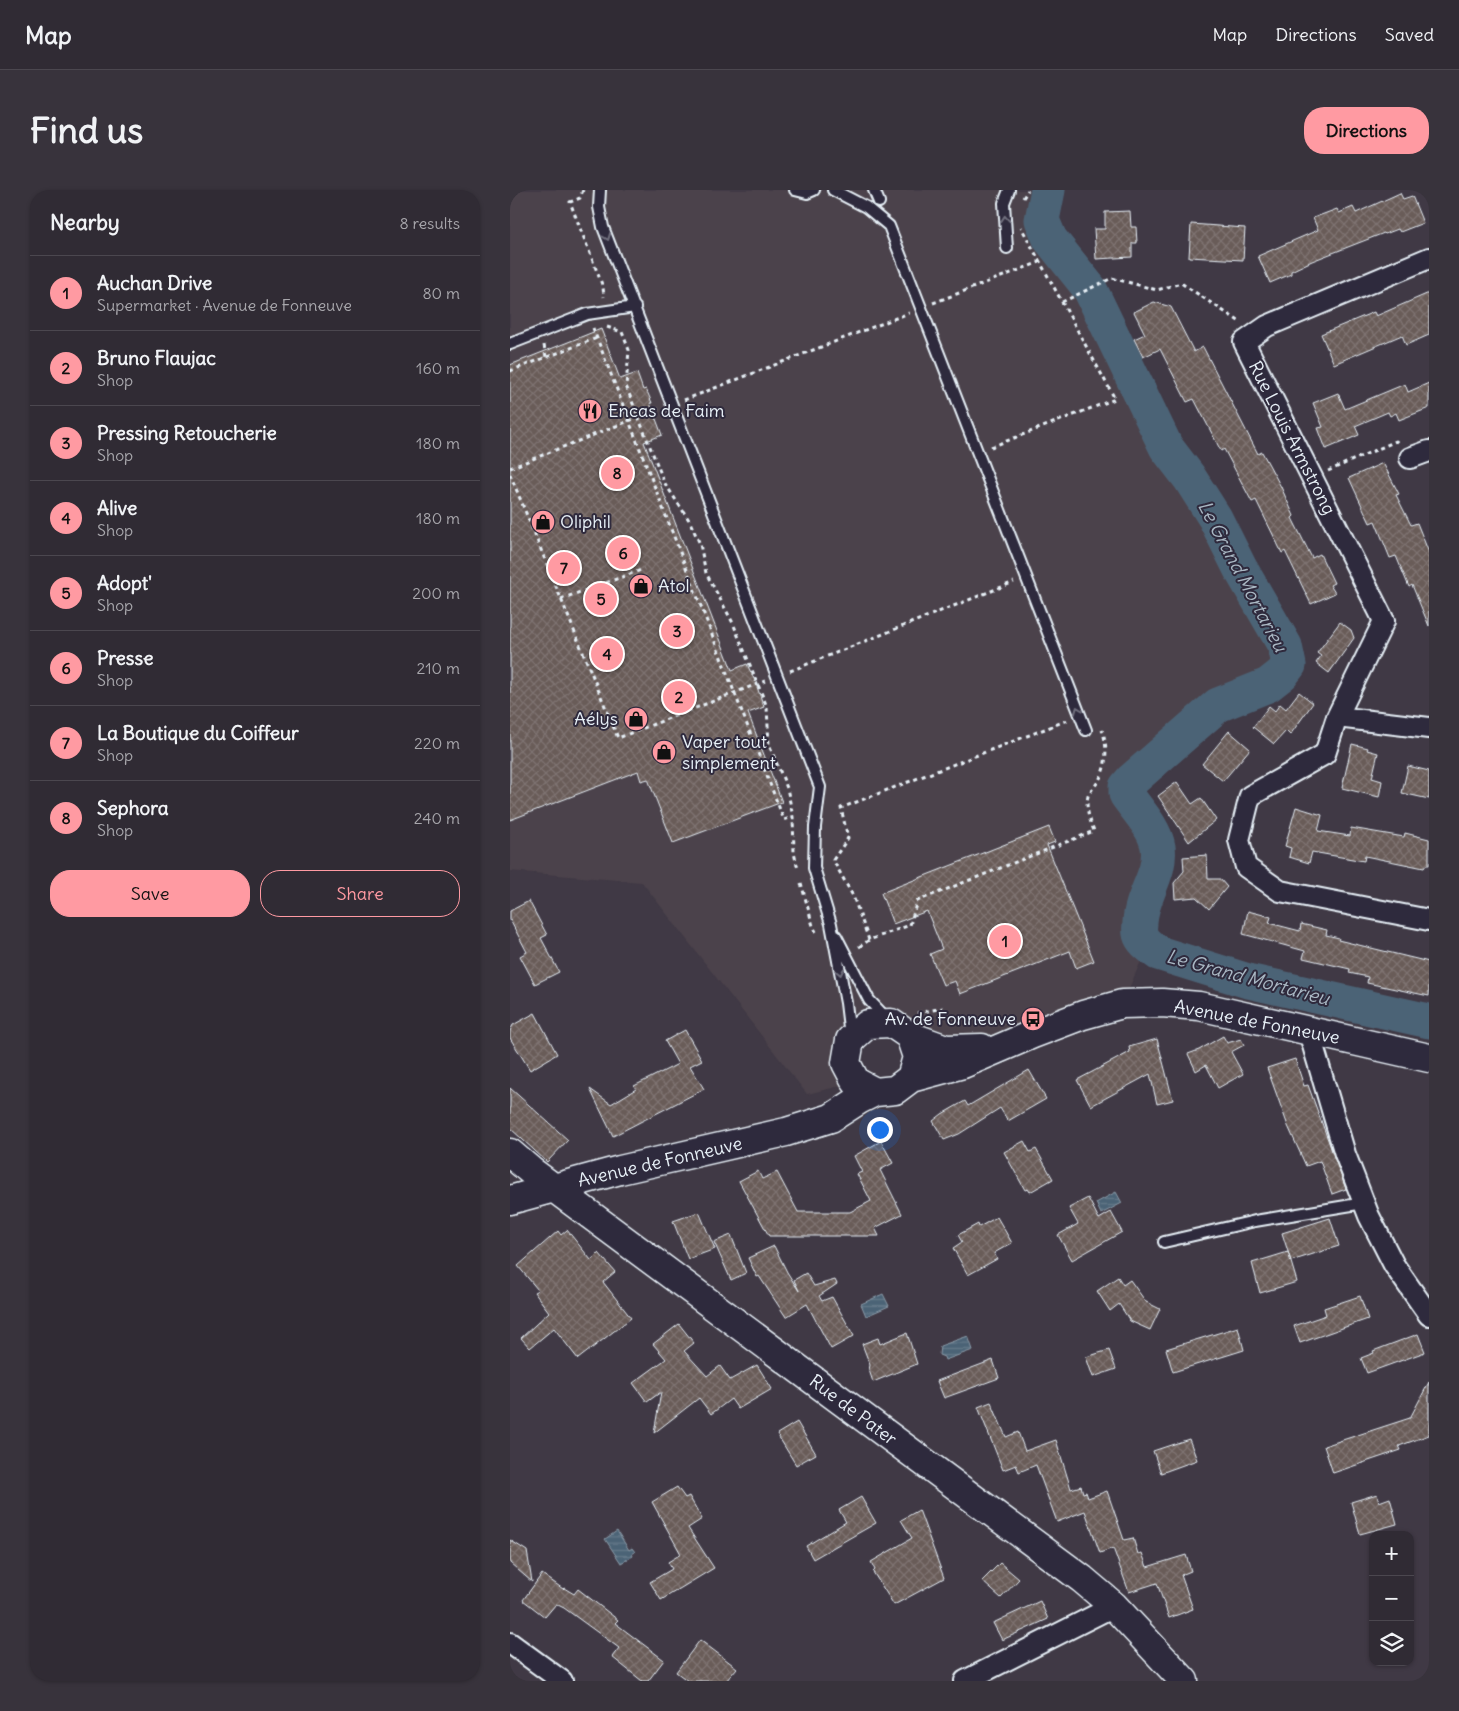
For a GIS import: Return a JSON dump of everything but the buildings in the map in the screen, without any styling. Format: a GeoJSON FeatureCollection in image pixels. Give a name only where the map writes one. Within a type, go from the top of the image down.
{"type":"FeatureCollection","features":[{"type":"Feature","properties":{"kind":"street","name":"Rue Louis Armstrong"},"geometry":{"type":"LineString","coordinates":[[1337,718],[1384,621],[1244,342],[1267,326],[1429,258]]}},
{"type":"Feature","properties":{"kind":"street"},"geometry":{"type":"LineString","coordinates":[[1410,458],[1429,451]]}},
{"type":"Feature","properties":{"kind":"street"},"geometry":{"type":"LineString","coordinates":[[1429,728],[1337,718],[1325,754],[1250,796],[1239,840],[1246,867],[1280,891],[1429,920]]}},
{"type":"Feature","properties":{"kind":"street","name":"Avenue de Fonneuve"},"geometry":{"type":"LineString","coordinates":[[510,1200],[620,1170],[786,1132],[831,1118],[875,1092],[895,1090],[910,1078],[962,1064],[1083,1015],[1122,1004],[1162,1003],[1199,1006],[1429,1058]]}},
{"type":"Feature","properties":{"kind":"street","name":"Avenue de Fonneuve"},"geometry":{"type":"LineString","coordinates":[[809,1124],[834,1104],[844,1085],[848,1051],[868,1024],[904,1024],[946,1049],[1001,1048]]}},
{"type":"Feature","properties":{"kind":"street"},"geometry":{"type":"LineString","coordinates":[[904,1024],[917,1057],[910,1078]]}},
{"type":"Feature","properties":{"kind":"street"},"geometry":{"type":"LineString","coordinates":[[1309,1032],[1345,1154],[1369,1216],[1394,1264],[1429,1316]]}},
{"type":"Feature","properties":{"kind":"street"},"geometry":{"type":"LineString","coordinates":[[848,1051],[856,1082],[875,1092]]}},
{"type":"Feature","properties":{"kind":"street","name":"Rue de Pater"},"geometry":{"type":"LineString","coordinates":[[510,1153],[553,1188],[1082,1580],[1114,1606],[1184,1681]]}},
{"type":"Feature","properties":{"kind":"street"},"geometry":{"type":"LineString","coordinates":[[965,1681],[1114,1606]]}},
{"type":"Feature","properties":{"kind":"street"},"geometry":{"type":"LineString","coordinates":[[510,1643],[552,1678]]}},
{"type":"Feature","properties":{"kind":"lane"},"geometry":{"type":"LineString","coordinates":[[600,190],[599,207],[603,227],[820,787],[815,827],[814,868],[831,924],[846,1003],[848,1051]]}},
{"type":"Feature","properties":{"kind":"lane"},"geometry":{"type":"LineString","coordinates":[[795,190],[807,193],[814,190]]}},
{"type":"Feature","properties":{"kind":"lane"},"geometry":{"type":"LineString","coordinates":[[833,190],[866,207],[889,226],[1086,730]]}},
{"type":"Feature","properties":{"kind":"lane"},"geometry":{"type":"LineString","coordinates":[[874,190],[879,202]]}},
{"type":"Feature","properties":{"kind":"lane"},"geometry":{"type":"LineString","coordinates":[[1007,248],[1004,203],[1009,190]]}},
{"type":"Feature","properties":{"kind":"lane"},"geometry":{"type":"LineString","coordinates":[[510,344],[587,314],[635,307]]}},
{"type":"Feature","properties":{"kind":"lane"},"geometry":{"type":"LineString","coordinates":[[831,924],[869,1000],[904,1024]]}},
{"type":"Feature","properties":{"kind":"lane"},"geometry":{"type":"LineString","coordinates":[[1164,1242],[1255,1221],[1364,1203]]}},
{"type":"Feature","properties":{"kind":"path"},"geometry":{"type":"LineString","coordinates":[[582,190],[580,198],[570,202],[603,287],[607,327]]}},
{"type":"Feature","properties":{"kind":"path"},"geometry":{"type":"LineString","coordinates":[[1019,204],[1028,190]]}},
{"type":"Feature","properties":{"kind":"path"},"geometry":{"type":"LineString","coordinates":[[994,456],[991,447],[1115,399],[1017,220]]}},
{"type":"Feature","properties":{"kind":"path"},"geometry":{"type":"LineString","coordinates":[[510,468],[1040,262]]}},
{"type":"Feature","properties":{"kind":"path"},"geometry":{"type":"LineString","coordinates":[[1062,302],[1112,278],[1157,290],[1181,283],[1257,333]]}},
{"type":"Feature","properties":{"kind":"path"},"geometry":{"type":"LineString","coordinates":[[585,331],[599,326],[622,332],[629,350],[626,386],[638,417],[664,482],[689,520],[700,544],[706,573],[734,623],[759,684],[769,713],[769,745],[787,788],[793,817],[794,853],[813,926],[821,939]]}},
{"type":"Feature","properties":{"kind":"path"},"geometry":{"type":"LineString","coordinates":[[593,328],[784,820],[793,817]]}},
{"type":"Feature","properties":{"kind":"path"},"geometry":{"type":"LineString","coordinates":[[510,371],[597,338]]}},
{"type":"Feature","properties":{"kind":"path"},"geometry":{"type":"LineString","coordinates":[[536,350],[553,344]]}},
{"type":"Feature","properties":{"kind":"path"},"geometry":{"type":"LineString","coordinates":[[1312,478],[1396,441],[1410,458]]}},
{"type":"Feature","properties":{"kind":"path"},"geometry":{"type":"LineString","coordinates":[[510,474],[618,738],[759,684],[1026,577]]}},
{"type":"Feature","properties":{"kind":"path"},"geometry":{"type":"LineString","coordinates":[[561,599],[644,568]]}},
{"type":"Feature","properties":{"kind":"path"},"geometry":{"type":"LineString","coordinates":[[869,940],[853,896],[833,860],[848,838],[840,808],[1080,715]]}},
{"type":"Feature","properties":{"kind":"path"},"geometry":{"type":"LineString","coordinates":[[861,955],[858,947],[869,940],[910,924],[917,900],[1020,862],[1094,831],[1088,815],[1088,796],[1100,778],[1105,763],[1104,736],[1101,729]]}},
{"type":"Feature","properties":{"kind":"path"},"geometry":{"type":"LineString","coordinates":[[904,1024],[928,1010],[943,1008]]}},
{"type":"Feature","properties":{"kind":"shaded area"},"geometry":{"type":"Polygon","coordinates":[[[510,190],[1048,190],[1042,220],[1050,239],[1090,289],[1166,447],[1189,477],[1221,530],[1240,568],[1285,646],[1289,665],[1282,674],[1268,685],[1218,705],[1132,779],[1127,787],[1126,794],[1155,836],[1159,858],[1140,916],[1140,933],[1148,945],[1122,1004],[1001,1048],[868,1024],[844,1085],[807,1094],[642,882],[510,871],[510,190]]]}},
{"type":"Feature","properties":{"kind":"water"},"geometry":{"type":"Polygon","coordinates":[[[1116,1192],[1122,1203],[1101,1214],[1096,1203],[1116,1192]]]}},
{"type":"Feature","properties":{"kind":"water"},"geometry":{"type":"Polygon","coordinates":[[[883,1294],[889,1306],[866,1316],[861,1304],[883,1294]]]}},
{"type":"Feature","properties":{"kind":"water"},"geometry":{"type":"Polygon","coordinates":[[[968,1336],[973,1350],[945,1360],[944,1357],[939,1355],[940,1346],[968,1336]]]}},
{"type":"Feature","properties":{"kind":"water"},"geometry":{"type":"Polygon","coordinates":[[[617,1531],[629,1550],[632,1548],[635,1552],[632,1554],[633,1556],[621,1563],[605,1539],[617,1531]]]}},
{"type":"Feature","properties":{"kind":"waterway","name":"Le Grand Mortarieu"},"geometry":{"type":"LineString","coordinates":[[1048,190],[1042,220],[1050,239],[1090,289],[1166,447],[1189,477],[1215,518],[1240,568],[1285,646],[1289,665],[1282,674],[1268,685],[1218,705],[1126,787],[1126,794],[1149,826],[1158,847],[1157,866],[1141,912],[1141,937],[1158,953],[1248,981],[1429,1021]]}},
{"type":"Feature","properties":{"kind":"place","name":"Encas de Faim"},"geometry":{"type":"Point","coordinates":[590,411]}},
{"type":"Feature","properties":{"kind":"place","name":"Sephora"},"geometry":{"type":"Point","coordinates":[617,473]}},
{"type":"Feature","properties":{"kind":"place","name":"Oliphil"},"geometry":{"type":"Point","coordinates":[543,522]}},
{"type":"Feature","properties":{"kind":"place","name":"Presse"},"geometry":{"type":"Point","coordinates":[623,553]}},
{"type":"Feature","properties":{"kind":"place","name":"La Boutique du Coiffeur"},"geometry":{"type":"Point","coordinates":[564,568]}},
{"type":"Feature","properties":{"kind":"place","name":"Atol"},"geometry":{"type":"Point","coordinates":[641,586]}},
{"type":"Feature","properties":{"kind":"place","name":"Adopt'"},"geometry":{"type":"Point","coordinates":[601,599]}},
{"type":"Feature","properties":{"kind":"place","name":"Pressing Retoucherie"},"geometry":{"type":"Point","coordinates":[677,631]}},
{"type":"Feature","properties":{"kind":"place","name":"Alive"},"geometry":{"type":"Point","coordinates":[607,654]}},
{"type":"Feature","properties":{"kind":"place","name":"Bruno Flaujac"},"geometry":{"type":"Point","coordinates":[679,697]}},
{"type":"Feature","properties":{"kind":"place","name":"Aélys"},"geometry":{"type":"Point","coordinates":[636,719]}},
{"type":"Feature","properties":{"kind":"place","name":"Vaper tout simplement"},"geometry":{"type":"Point","coordinates":[664,752]}},
{"type":"Feature","properties":{"kind":"place","name":"Auchan Drive"},"geometry":{"type":"Point","coordinates":[1005,941]}},
{"type":"Feature","properties":{"kind":"place","name":"Av. de Fonneuve"},"geometry":{"type":"Point","coordinates":[1033,1019]}}]}
